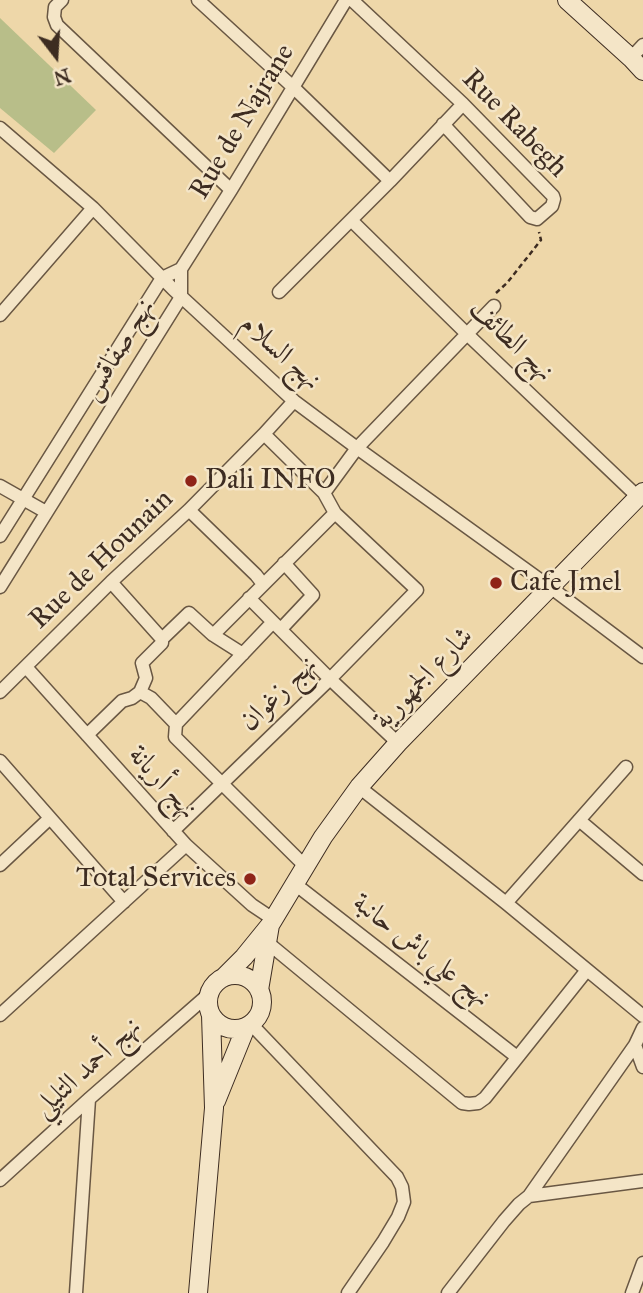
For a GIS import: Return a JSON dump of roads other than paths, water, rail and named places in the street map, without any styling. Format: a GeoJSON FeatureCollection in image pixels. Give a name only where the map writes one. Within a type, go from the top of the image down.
{"type":"FeatureCollection","features":[{"type":"Feature","properties":{"kind":"main road"},"geometry":{"type":"LineString","coordinates":[[567,0],[639,58]]}},
{"type":"Feature","properties":{"kind":"main road","name":"شارع الجمهورية"},"geometry":{"type":"LineString","coordinates":[[223,978],[272,922],[323,836],[359,786],[640,494]]}},
{"type":"Feature","properties":{"kind":"main road"},"geometry":{"type":"LineString","coordinates":[[259,990],[247,978],[230,975],[212,988],[208,1008],[222,1026],[239,1029],[257,1018],[262,1004],[259,990],[272,922]]}},
{"type":"Feature","properties":{"kind":"main road"},"geometry":{"type":"LineString","coordinates":[[198,1293],[214,1108],[211,1014]]}},
{"type":"Feature","properties":{"kind":"main road"},"geometry":{"type":"LineString","coordinates":[[214,1108],[249,1025]]}},
{"type":"Feature","properties":{"kind":"main road"},"geometry":{"type":"LineString","coordinates":[[201,1258],[204,1293]]}},
{"type":"Feature","properties":{"kind":"street"},"geometry":{"type":"LineString","coordinates":[[62,0],[55,7],[57,25],[231,190]]}},
{"type":"Feature","properties":{"kind":"street"},"geometry":{"type":"LineString","coordinates":[[198,0],[390,181]]}},
{"type":"Feature","properties":{"kind":"street","name":"Rue de Najrane"},"geometry":{"type":"LineString","coordinates":[[181,269],[346,0]]}},
{"type":"Feature","properties":{"kind":"street","name":"Rue Rabegh"},"geometry":{"type":"LineString","coordinates":[[352,0],[463,104],[553,196],[552,206],[537,219],[530,217],[443,124]]}},
{"type":"Feature","properties":{"kind":"street"},"geometry":{"type":"LineString","coordinates":[[279,292],[463,104]]}},
{"type":"Feature","properties":{"kind":"street"},"geometry":{"type":"LineString","coordinates":[[0,146],[4,132]]}},
{"type":"Feature","properties":{"kind":"street","name":"نهج السلام"},"geometry":{"type":"LineString","coordinates":[[4,132],[93,208],[181,297],[294,401],[643,657]]}},
{"type":"Feature","properties":{"kind":"street"},"geometry":{"type":"LineString","coordinates":[[0,315],[93,208]]}},
{"type":"Feature","properties":{"kind":"street","name":"نهج الطائف"},"geometry":{"type":"LineString","coordinates":[[351,220],[467,334],[640,494]]}},
{"type":"Feature","properties":{"kind":"street","name":"نهج صفاقس"},"geometry":{"type":"LineString","coordinates":[[0,536],[162,278],[181,269],[181,297],[0,587]]}},
{"type":"Feature","properties":{"kind":"street"},"geometry":{"type":"LineString","coordinates":[[324,494],[357,448],[494,306]]}},
{"type":"Feature","properties":{"kind":"street","name":"Rue de Hounain"},"geometry":{"type":"LineString","coordinates":[[0,692],[111,582],[189,510],[294,401]]}},
{"type":"Feature","properties":{"kind":"street"},"geometry":{"type":"LineString","coordinates":[[213,635],[335,513],[324,494],[264,434]]}},
{"type":"Feature","properties":{"kind":"street"},"geometry":{"type":"LineString","coordinates":[[0,486],[46,512]]}},
{"type":"Feature","properties":{"kind":"street"},"geometry":{"type":"LineString","coordinates":[[189,510],[257,575],[263,584]]}},
{"type":"Feature","properties":{"kind":"street","name":"نهج زغوان"},"geometry":{"type":"LineString","coordinates":[[173,831],[330,679],[417,590],[335,513]]}},
{"type":"Feature","properties":{"kind":"street"},"geometry":{"type":"LineString","coordinates":[[284,563],[313,595],[243,654],[176,724],[175,737],[305,866]]}},
{"type":"Feature","properties":{"kind":"street"},"geometry":{"type":"LineString","coordinates":[[111,582],[162,639]]}},
{"type":"Feature","properties":{"kind":"street"},"geometry":{"type":"LineString","coordinates":[[249,598],[398,743]]}},
{"type":"Feature","properties":{"kind":"street"},"geometry":{"type":"LineString","coordinates":[[87,735],[122,701],[140,692],[146,678],[142,663],[189,613],[213,635],[243,654]]}},
{"type":"Feature","properties":{"kind":"street","name":"نهج أريانة"},"geometry":{"type":"LineString","coordinates":[[26,667],[186,845],[272,922]]}},
{"type":"Feature","properties":{"kind":"street"},"geometry":{"type":"LineString","coordinates":[[140,692],[151,698],[176,724]]}},
{"type":"Feature","properties":{"kind":"street"},"geometry":{"type":"LineString","coordinates":[[0,761],[124,902]]}},
{"type":"Feature","properties":{"kind":"street"},"geometry":{"type":"LineString","coordinates":[[506,903],[626,767]]}},
{"type":"Feature","properties":{"kind":"street"},"geometry":{"type":"LineString","coordinates":[[359,786],[643,1016]]}},
{"type":"Feature","properties":{"kind":"street"},"geometry":{"type":"LineString","coordinates":[[0,865],[50,817]]}},
{"type":"Feature","properties":{"kind":"street"},"geometry":{"type":"LineString","coordinates":[[579,820],[643,874]]}},
{"type":"Feature","properties":{"kind":"street"},"geometry":{"type":"LineString","coordinates":[[0,1015],[186,845]]}},
{"type":"Feature","properties":{"kind":"street","name":"نهج علي باش حانبة"},"geometry":{"type":"LineString","coordinates":[[295,884],[517,1057]]}},
{"type":"Feature","properties":{"kind":"street"},"geometry":{"type":"LineString","coordinates":[[268,943],[462,1103],[470,1104],[485,1098],[587,970]]}},
{"type":"Feature","properties":{"kind":"street","name":"نهج أحمد التليلي"},"geometry":{"type":"LineString","coordinates":[[0,1180],[209,994]]}},
{"type":"Feature","properties":{"kind":"street"},"geometry":{"type":"LineString","coordinates":[[249,1025],[397,1177],[402,1187],[404,1202],[398,1217],[348,1293]]}},
{"type":"Feature","properties":{"kind":"street"},"geometry":{"type":"LineString","coordinates":[[448,1293],[504,1221],[529,1196],[635,1045],[643,1028]]}},
{"type":"Feature","properties":{"kind":"street"},"geometry":{"type":"LineString","coordinates":[[635,1045],[643,1067]]}},
{"type":"Feature","properties":{"kind":"street"},"geometry":{"type":"LineString","coordinates":[[76,1293],[89,1099]]}},
{"type":"Feature","properties":{"kind":"street"},"geometry":{"type":"LineString","coordinates":[[529,1196],[643,1181]]}},
{"type":"Feature","properties":{"kind":"street"},"geometry":{"type":"LineString","coordinates":[[632,1293],[643,1263]]}},
{"type":"Feature","properties":{"kind":"place","name":"Dali INFO"},"geometry":{"type":"Point","coordinates":[191,481]}},
{"type":"Feature","properties":{"kind":"place","name":"Cafe Jmel"},"geometry":{"type":"Point","coordinates":[496,583]}},
{"type":"Feature","properties":{"kind":"place","name":"Total Services"},"geometry":{"type":"Point","coordinates":[250,879]}}]}
